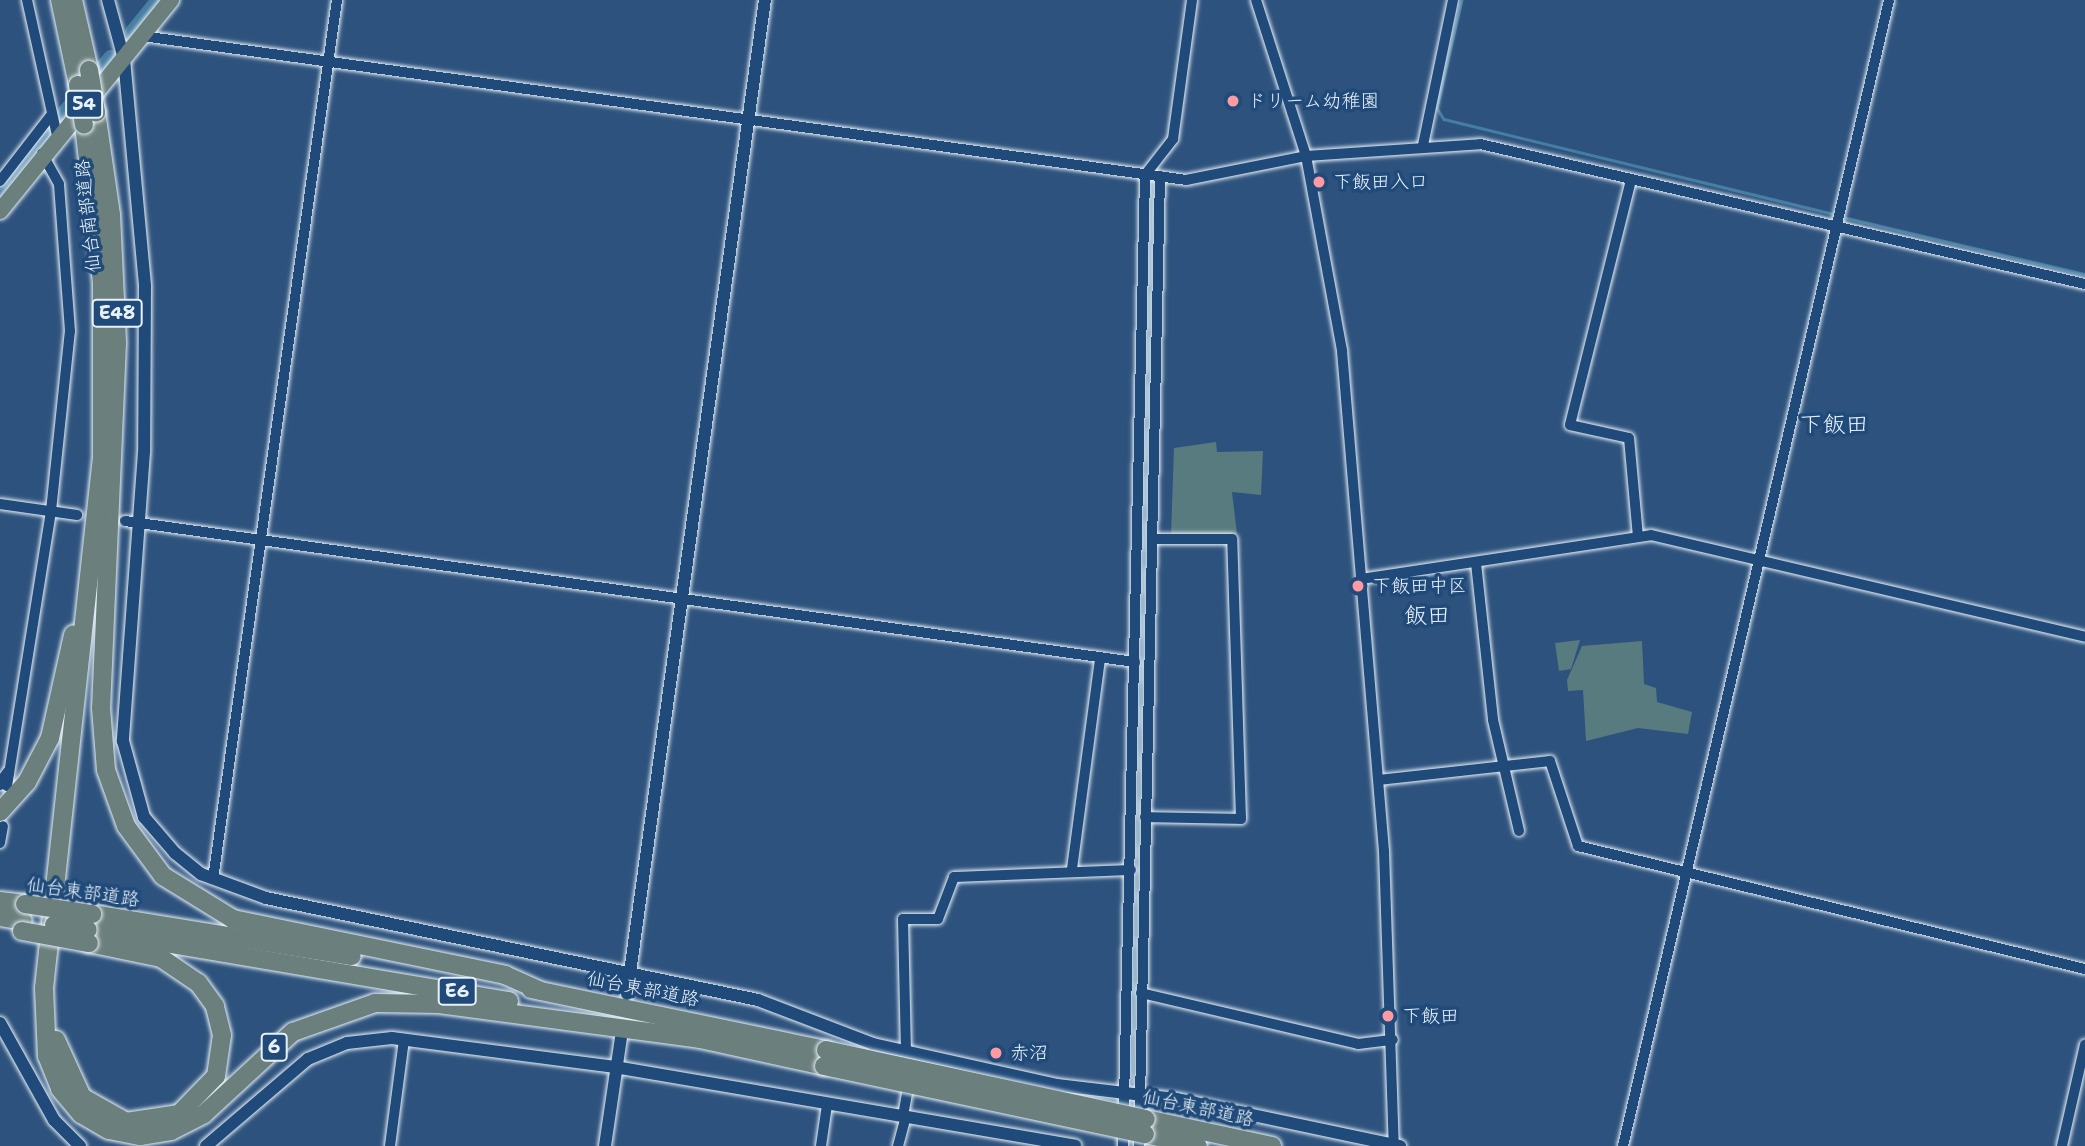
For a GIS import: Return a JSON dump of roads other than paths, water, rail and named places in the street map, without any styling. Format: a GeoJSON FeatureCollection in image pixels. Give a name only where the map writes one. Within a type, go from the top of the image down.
{"type":"FeatureCollection","features":[{"type":"Feature","properties":{"kind":"highway","name":"仙台南部道路"},"geometry":{"type":"LineString","coordinates":[[60,0],[78,85],[90,118],[116,283],[117,518]]}},
{"type":"Feature","properties":{"kind":"highway","name":"仙台南部道路"},"geometry":{"type":"LineString","coordinates":[[73,0],[89,70],[102,284],[101,423]]}},
{"type":"Feature","properties":{"kind":"highway"},"geometry":{"type":"LineString","coordinates":[[1,819],[40,762],[60,709],[101,423]]}},
{"type":"Feature","properties":{"kind":"highway","name":"6"},"geometry":{"type":"LineString","coordinates":[[101,423],[90,589],[43,1010],[52,1074],[80,1114],[123,1135],[171,1132],[204,1114],[293,1032],[375,1003],[439,1004],[700,1039]]}},
{"type":"Feature","properties":{"kind":"highway"},"geometry":{"type":"LineString","coordinates":[[90,929],[161,958],[198,982],[215,1006],[221,1061],[201,1097],[180,1114],[141,1123],[102,1113],[73,1085],[56,1045],[65,892],[117,518]]}},
{"type":"Feature","properties":{"kind":"highway"},"geometry":{"type":"LineString","coordinates":[[117,518],[103,748],[117,806],[149,860],[193,899],[233,919],[505,975],[541,990]]}},
{"type":"Feature","properties":{"kind":"highway","name":"仙台東部道路"},"geometry":{"type":"LineString","coordinates":[[0,901],[23,919]]}},
{"type":"Feature","properties":{"kind":"highway","name":"仙台東部道路"},"geometry":{"type":"LineString","coordinates":[[0,917],[541,990],[1198,1146]]}},
{"type":"Feature","properties":{"kind":"highway"},"geometry":{"type":"LineString","coordinates":[[0,928],[23,919]]}},
{"type":"Feature","properties":{"kind":"highway","name":"仙台東部道路"},"geometry":{"type":"LineString","coordinates":[[90,929],[700,1039],[825,1058]]}},
{"type":"Feature","properties":{"kind":"highway","name":"仙台東部道路"},"geometry":{"type":"LineString","coordinates":[[1143,1133],[1272,1146]]}},
{"type":"Feature","properties":{"kind":"main road","name":"54"},"geometry":{"type":"LineString","coordinates":[[0,211],[42,152],[124,59],[171,0]]}},
{"type":"Feature","properties":{"kind":"street"},"geometry":{"type":"LineString","coordinates":[[27,0],[57,135]]}},
{"type":"Feature","properties":{"kind":"street"},"geometry":{"type":"LineString","coordinates":[[108,0],[124,59],[145,286],[140,523],[122,713],[126,764],[144,817],[158,836],[213,879],[266,898],[630,969],[758,1000],[910,1053],[1396,1146],[1393,1040],[1378,779],[1342,351],[1306,156],[1256,0]]}},
{"type":"Feature","properties":{"kind":"street"},"geometry":{"type":"LineString","coordinates":[[213,879],[337,0]]}},
{"type":"Feature","properties":{"kind":"street"},"geometry":{"type":"LineString","coordinates":[[626,994],[678,601],[765,0]]}},
{"type":"Feature","properties":{"kind":"street"},"geometry":{"type":"LineString","coordinates":[[1123,1146],[1135,662],[1153,176],[1173,139],[1192,0]]}},
{"type":"Feature","properties":{"kind":"street"},"geometry":{"type":"LineString","coordinates":[[1423,145],[1453,0]]}},
{"type":"Feature","properties":{"kind":"street"},"geometry":{"type":"LineString","coordinates":[[1623,1146],[1689,871],[1889,0]]}},
{"type":"Feature","properties":{"kind":"street"},"geometry":{"type":"LineString","coordinates":[[142,36],[1186,180],[1306,156],[1423,145],[1480,144],[1631,180],[1838,224],[2085,284]]}},
{"type":"Feature","properties":{"kind":"street"},"geometry":{"type":"LineString","coordinates":[[0,181],[52,114]]}},
{"type":"Feature","properties":{"kind":"street"},"geometry":{"type":"LineString","coordinates":[[5,781],[51,511],[70,331],[59,184],[42,152]]}},
{"type":"Feature","properties":{"kind":"street"},"geometry":{"type":"LineString","coordinates":[[1143,1133],[1139,1095],[1152,538],[1153,176]]}},
{"type":"Feature","properties":{"kind":"street"},"geometry":{"type":"LineString","coordinates":[[1631,180],[1570,425],[1629,438],[1638,536]]}},
{"type":"Feature","properties":{"kind":"street"},"geometry":{"type":"LineString","coordinates":[[0,504],[77,515]]}},
{"type":"Feature","properties":{"kind":"street"},"geometry":{"type":"LineString","coordinates":[[117,518],[678,601],[1135,662]]}},
{"type":"Feature","properties":{"kind":"street"},"geometry":{"type":"LineString","coordinates":[[1361,579],[1476,564],[1638,536],[2085,637]]}},
{"type":"Feature","properties":{"kind":"street"},"geometry":{"type":"LineString","coordinates":[[1145,817],[1241,819],[1232,539],[1152,538]]}},
{"type":"Feature","properties":{"kind":"street"},"geometry":{"type":"LineString","coordinates":[[1476,564],[1483,653],[1504,768],[1520,831]]}},
{"type":"Feature","properties":{"kind":"street"},"geometry":{"type":"LineString","coordinates":[[1072,869],[1100,658]]}},
{"type":"Feature","properties":{"kind":"street"},"geometry":{"type":"LineString","coordinates":[[1378,779],[1504,768],[1550,761],[1556,767],[1578,846],[2085,969]]}},
{"type":"Feature","properties":{"kind":"street"},"geometry":{"type":"LineString","coordinates":[[0,843],[1,819]]}},
{"type":"Feature","properties":{"kind":"street"},"geometry":{"type":"LineString","coordinates":[[898,1146],[904,1116],[910,1053],[903,919],[938,919],[954,877],[1072,869],[1131,870]]}},
{"type":"Feature","properties":{"kind":"street"},"geometry":{"type":"LineString","coordinates":[[1141,993],[1358,1044],[1393,1040]]}},
{"type":"Feature","properties":{"kind":"street"},"geometry":{"type":"LineString","coordinates":[[0,1023],[54,1120],[80,1146]]}},
{"type":"Feature","properties":{"kind":"street"},"geometry":{"type":"LineString","coordinates":[[604,1146],[621,1038]]}},
{"type":"Feature","properties":{"kind":"street"},"geometry":{"type":"LineString","coordinates":[[390,1146],[404,1039]]}},
{"type":"Feature","properties":{"kind":"street"},"geometry":{"type":"LineString","coordinates":[[206,1146],[308,1059],[347,1042],[404,1039],[615,1068],[1074,1146]]}},
{"type":"Feature","properties":{"kind":"street"},"geometry":{"type":"LineString","coordinates":[[2062,1146],[2085,1045]]}},
{"type":"Feature","properties":{"kind":"street"},"geometry":{"type":"LineString","coordinates":[[821,1146],[827,1105]]}},
{"type":"Feature","properties":{"kind":"waterway"},"geometry":{"type":"LineString","coordinates":[[133,32],[159,0]]}},
{"type":"Feature","properties":{"kind":"waterway"},"geometry":{"type":"LineString","coordinates":[[1462,0],[1437,108],[1444,119],[1837,215]]}},
{"type":"Feature","properties":{"kind":"waterway"},"geometry":{"type":"LineString","coordinates":[[64,114],[111,58]]}},
{"type":"Feature","properties":{"kind":"waterway"},"geometry":{"type":"LineString","coordinates":[[0,196],[46,135]]}},
{"type":"Feature","properties":{"kind":"waterway"},"geometry":{"type":"LineString","coordinates":[[1132,1082],[1152,179]]}},
{"type":"Feature","properties":{"kind":"waterway"},"geometry":{"type":"LineString","coordinates":[[1843,217],[2085,274]]}},
{"type":"Feature","properties":{"kind":"place","name":"ドリーム幼稚園"},"geometry":{"type":"Point","coordinates":[1233,101]}},
{"type":"Feature","properties":{"kind":"place","name":"下飯田入口"},"geometry":{"type":"Point","coordinates":[1319,182]}},
{"type":"Feature","properties":{"kind":"place","name":"下飯田中区"},"geometry":{"type":"Point","coordinates":[1358,586]}},
{"type":"Feature","properties":{"kind":"place","name":"下飯田"},"geometry":{"type":"Point","coordinates":[1388,1016]}},
{"type":"Feature","properties":{"kind":"place","name":"赤沼"},"geometry":{"type":"Point","coordinates":[996,1053]}},
{"type":"Feature","properties":{"kind":"district","name":"下飯田"},"geometry":{"type":"Point","coordinates":[1834,424]}},
{"type":"Feature","properties":{"kind":"district","name":"飯田"},"geometry":{"type":"Point","coordinates":[1427,615]}}]}
